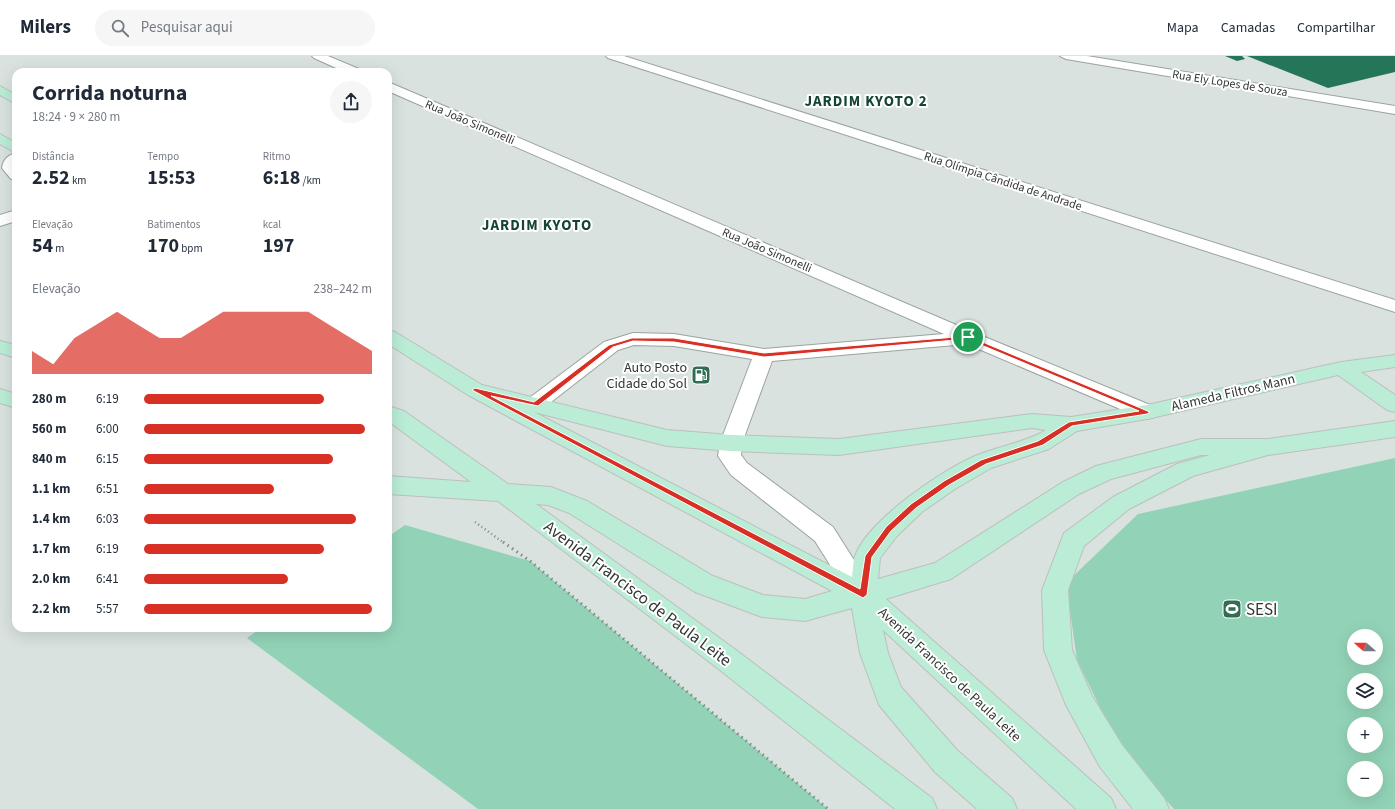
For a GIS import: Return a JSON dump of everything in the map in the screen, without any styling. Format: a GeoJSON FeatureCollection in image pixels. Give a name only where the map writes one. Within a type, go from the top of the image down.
{"type":"FeatureCollection","features":[{"type":"Feature","properties":{"kind":"main road"},"geometry":{"type":"LineString","coordinates":[[0,90],[12,98]]}},
{"type":"Feature","properties":{"kind":"main road"},"geometry":{"type":"LineString","coordinates":[[0,138],[12,146]]}},
{"type":"Feature","properties":{"kind":"main road","name":"Avenida Francisco de Paula Leite"},"geometry":{"type":"LineString","coordinates":[[392,338],[475,390],[863,595],[933,657],[1048,764],[1100,809]]}},
{"type":"Feature","properties":{"kind":"main road"},"geometry":{"type":"LineString","coordinates":[[0,347],[12,351]]}},
{"type":"Feature","properties":{"kind":"main road","name":"Alameda Filtros Mann"},"geometry":{"type":"LineString","coordinates":[[1071,424],[1147,412],[1341,368],[1395,361]]}},
{"type":"Feature","properties":{"kind":"main road"},"geometry":{"type":"LineString","coordinates":[[1341,368],[1395,405]]}},
{"type":"Feature","properties":{"kind":"main road"},"geometry":{"type":"LineString","coordinates":[[475,390],[667,438],[731,443],[839,447],[1032,422],[1071,424]]}},
{"type":"Feature","properties":{"kind":"main road"},"geometry":{"type":"LineString","coordinates":[[0,396],[12,400]]}},
{"type":"Feature","properties":{"kind":"main road","name":"Avenida Francisco de Paula Leite"},"geometry":{"type":"LineString","coordinates":[[392,416],[503,492],[840,745],[921,809]]}},
{"type":"Feature","properties":{"kind":"main road"},"geometry":{"type":"LineString","coordinates":[[1001,809],[946,761],[889,695],[874,653],[863,595],[868,556],[888,529],[913,506],[947,483],[983,462],[1041,443],[1071,424]]}},
{"type":"Feature","properties":{"kind":"main road"},"geometry":{"type":"LineString","coordinates":[[1153,809],[1111,756],[1081,705],[1058,650],[1055,590],[1073,540],[1121,502],[1185,470],[1268,447],[1395,429]]}},
{"type":"Feature","properties":{"kind":"main road"},"geometry":{"type":"LineString","coordinates":[[392,485],[551,496],[578,507],[631,541],[704,584],[762,606],[805,610],[942,572],[1071,488],[1104,472],[1201,447],[1268,447]]}},
{"type":"Feature","properties":{"kind":"street"},"geometry":{"type":"LineString","coordinates":[[318,56],[346,68]]}},
{"type":"Feature","properties":{"kind":"street","name":"Rua Olímpia Cândida de Andrade"},"geometry":{"type":"LineString","coordinates":[[612,56],[1395,306]]}},
{"type":"Feature","properties":{"kind":"street","name":"Rua Ely Lopes de Souza"},"geometry":{"type":"LineString","coordinates":[[1066,56],[1395,110]]}},
{"type":"Feature","properties":{"kind":"street","name":"Rua João Simonelli"},"geometry":{"type":"LineString","coordinates":[[392,88],[968,337],[1147,412]]}},
{"type":"Feature","properties":{"kind":"street"},"geometry":{"type":"LineString","coordinates":[[12,161],[9,168],[12,171]]}},
{"type":"Feature","properties":{"kind":"street"},"geometry":{"type":"LineString","coordinates":[[0,221],[12,216]]}},
{"type":"Feature","properties":{"kind":"street"},"geometry":{"type":"LineString","coordinates":[[0,230],[12,226]]}},
{"type":"Feature","properties":{"kind":"street"},"geometry":{"type":"LineString","coordinates":[[535,404],[611,346],[632,339],[674,340],[764,355],[968,337]]}},
{"type":"Feature","properties":{"kind":"street"},"geometry":{"type":"LineString","coordinates":[[764,355],[731,443],[729,456],[739,468],[824,534],[863,595]]}},
{"type":"Feature","properties":{"kind":"path"},"geometry":{"type":"LineString","coordinates":[[468,518],[530,560],[828,809]]}},
{"type":"Feature","properties":{"kind":"green space","name":"SESI"},"geometry":{"type":"Polygon","coordinates":[[[1395,458],[1395,809],[1174,809],[1121,751],[1077,660],[1066,583],[1138,514],[1395,458]]]}},
{"type":"Feature","properties":{"kind":"green space"},"geometry":{"type":"Polygon","coordinates":[[[405,525],[530,561],[828,809],[478,809],[247,638],[255,632],[392,632],[392,534],[405,525]]]}},
{"type":"Feature","properties":{"kind":"building"},"geometry":{"type":"Polygon","coordinates":[[[1225,56],[1242,56],[1245,59],[1237,61],[1225,56]]]}},
{"type":"Feature","properties":{"kind":"building"},"geometry":{"type":"Polygon","coordinates":[[[1247,56],[1395,56],[1395,72],[1328,88],[1247,56]]]}},
{"type":"Feature","properties":{"kind":"place","name":"Auto Posto Cidade do Sol"},"geometry":{"type":"Point","coordinates":[701,375]}},
{"type":"Feature","properties":{"kind":"place","name":"SESI"},"geometry":{"type":"Point","coordinates":[1232,609]}},
{"type":"Feature","properties":{"kind":"district","name":"JARDIM KYOTO 2"},"geometry":{"type":"Point","coordinates":[866,101]}},
{"type":"Feature","properties":{"kind":"district","name":"JARDIM KYOTO"},"geometry":{"type":"Point","coordinates":[537,225]}},
{"type":"Feature","properties":{"kind":"route"},"geometry":{"type":"LineString","coordinates":[[968,337],[1147,412],[1071,424],[1041,443],[983,462],[947,483],[913,506],[888,529],[868,556],[863,595],[475,390],[535,404],[611,346],[632,339],[674,340],[764,355],[968,337]]}}]}
